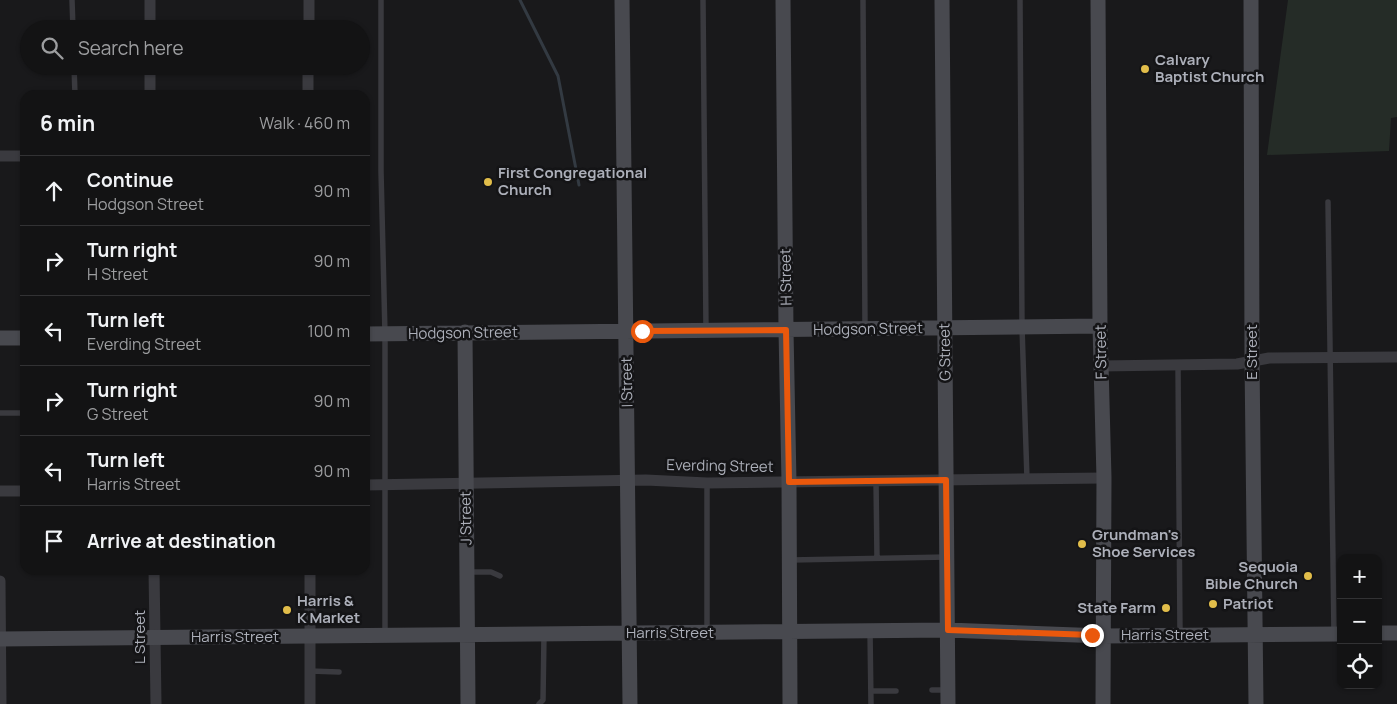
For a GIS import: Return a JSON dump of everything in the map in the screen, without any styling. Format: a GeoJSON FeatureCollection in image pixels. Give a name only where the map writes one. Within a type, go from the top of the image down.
{"type":"FeatureCollection","features":[{"type":"Feature","properties":{"kind":"street"},"geometry":{"type":"LineString","coordinates":[[150,0],[150,20]]}},
{"type":"Feature","properties":{"kind":"street"},"geometry":{"type":"LineString","coordinates":[[309,0],[309,20]]}},
{"type":"Feature","properties":{"kind":"street","name":"I Street"},"geometry":{"type":"LineString","coordinates":[[622,0],[630,704]]}},
{"type":"Feature","properties":{"kind":"street","name":"H Street"},"geometry":{"type":"LineString","coordinates":[[783,0],[790,704]]}},
{"type":"Feature","properties":{"kind":"street","name":"G Street"},"geometry":{"type":"LineString","coordinates":[[942,0],[948,697]]}},
{"type":"Feature","properties":{"kind":"street","name":"F Street"},"geometry":{"type":"LineString","coordinates":[[1098,0],[1100,326],[1104,478],[1103,704]]}},
{"type":"Feature","properties":{"kind":"street","name":"E Street"},"geometry":{"type":"LineString","coordinates":[[1251,0],[1252,362],[1256,704]]}},
{"type":"Feature","properties":{"kind":"street"},"geometry":{"type":"LineString","coordinates":[[150,75],[150,90]]}},
{"type":"Feature","properties":{"kind":"street"},"geometry":{"type":"LineString","coordinates":[[308,75],[308,90]]}},
{"type":"Feature","properties":{"kind":"street"},"geometry":{"type":"LineString","coordinates":[[0,156],[20,156]]}},
{"type":"Feature","properties":{"kind":"street","name":"Hodgson Street"},"geometry":{"type":"LineString","coordinates":[[370,334],[1100,326]]}},
{"type":"Feature","properties":{"kind":"street","name":"J Street"},"geometry":{"type":"LineString","coordinates":[[465,332],[468,704]]}},
{"type":"Feature","properties":{"kind":"street"},"geometry":{"type":"LineString","coordinates":[[0,338],[20,338]]}},
{"type":"Feature","properties":{"kind":"street"},"geometry":{"type":"LineString","coordinates":[[1101,366],[1237,364],[1269,358],[1397,357]]}},
{"type":"Feature","properties":{"kind":"street","name":"Everding Street"},"geometry":{"type":"LineString","coordinates":[[370,485],[646,480],[707,483],[1104,478]]}},
{"type":"Feature","properties":{"kind":"street"},"geometry":{"type":"LineString","coordinates":[[0,491],[20,491]]}},
{"type":"Feature","properties":{"kind":"street","name":"L Street"},"geometry":{"type":"LineString","coordinates":[[154,575],[156,704]]}},
{"type":"Feature","properties":{"kind":"street"},"geometry":{"type":"LineString","coordinates":[[310,575],[310,704]]}},
{"type":"Feature","properties":{"kind":"street"},"geometry":{"type":"LineString","coordinates":[[0,582],[1,704]]}},
{"type":"Feature","properties":{"kind":"street","name":"Harris Street"},"geometry":{"type":"LineString","coordinates":[[0,640],[948,630],[1103,636],[1337,634]]}},
{"type":"Feature","properties":{"kind":"street"},"geometry":{"type":"LineString","coordinates":[[630,685],[634,675],[636,647],[644,638],[651,638],[665,633]]}},
{"type":"Feature","properties":{"kind":"street"},"geometry":{"type":"LineString","coordinates":[[1382,633],[1397,633]]}},
{"type":"Feature","properties":{"kind":"lane"},"geometry":{"type":"LineString","coordinates":[[72,0],[73,20]]}},
{"type":"Feature","properties":{"kind":"lane"},"geometry":{"type":"LineString","coordinates":[[381,0],[381,171],[385,334],[385,636]]}},
{"type":"Feature","properties":{"kind":"lane"},"geometry":{"type":"LineString","coordinates":[[703,0],[706,330]]}},
{"type":"Feature","properties":{"kind":"lane"},"geometry":{"type":"LineString","coordinates":[[863,0],[865,329]]}},
{"type":"Feature","properties":{"kind":"lane"},"geometry":{"type":"LineString","coordinates":[[1020,0],[1022,327],[1026,479]]}},
{"type":"Feature","properties":{"kind":"lane"},"geometry":{"type":"LineString","coordinates":[[74,75],[75,90]]}},
{"type":"Feature","properties":{"kind":"lane"},"geometry":{"type":"LineString","coordinates":[[1328,202],[1330,358],[1337,600]]}},
{"type":"Feature","properties":{"kind":"lane"},"geometry":{"type":"LineString","coordinates":[[1178,365],[1180,635]]}},
{"type":"Feature","properties":{"kind":"lane"},"geometry":{"type":"LineString","coordinates":[[0,413],[20,412]]}},
{"type":"Feature","properties":{"kind":"lane"},"geometry":{"type":"LineString","coordinates":[[876,481],[877,558]]}},
{"type":"Feature","properties":{"kind":"lane"},"geometry":{"type":"LineString","coordinates":[[707,483],[707,632]]}},
{"type":"Feature","properties":{"kind":"lane"},"geometry":{"type":"LineString","coordinates":[[789,560],[947,557]]}},
{"type":"Feature","properties":{"kind":"lane"},"geometry":{"type":"LineString","coordinates":[[467,572],[491,572],[500,576]]}},
{"type":"Feature","properties":{"kind":"lane"},"geometry":{"type":"LineString","coordinates":[[870,631],[871,704]]}},
{"type":"Feature","properties":{"kind":"lane"},"geometry":{"type":"LineString","coordinates":[[539,704],[543,700],[544,634]]}},
{"type":"Feature","properties":{"kind":"lane"},"geometry":{"type":"LineString","coordinates":[[310,671],[339,672]]}},
{"type":"Feature","properties":{"kind":"lane"},"geometry":{"type":"LineString","coordinates":[[932,690],[948,697]]}},
{"type":"Feature","properties":{"kind":"lane"},"geometry":{"type":"LineString","coordinates":[[871,691],[896,691]]}},
{"type":"Feature","properties":{"kind":"shaded area"},"geometry":{"type":"Polygon","coordinates":[[[1288,0],[1397,0],[1397,117],[1391,118],[1389,151],[1267,155],[1288,0]]]}},
{"type":"Feature","properties":{"kind":"waterway"},"geometry":{"type":"LineString","coordinates":[[520,0],[558,76],[579,185]]}},
{"type":"Feature","properties":{"kind":"place","name":"Calvary Baptist Church"},"geometry":{"type":"Point","coordinates":[1145,69]}},
{"type":"Feature","properties":{"kind":"place","name":"First Congregational Church"},"geometry":{"type":"Point","coordinates":[488,182]}},
{"type":"Feature","properties":{"kind":"place","name":"Grundman's Shoe Services"},"geometry":{"type":"Point","coordinates":[1082,544]}},
{"type":"Feature","properties":{"kind":"place","name":"Sequoia Bible Church"},"geometry":{"type":"Point","coordinates":[1308,576]}},
{"type":"Feature","properties":{"kind":"place","name":"Patriot"},"geometry":{"type":"Point","coordinates":[1213,604]}},
{"type":"Feature","properties":{"kind":"place","name":"State Farm"},"geometry":{"type":"Point","coordinates":[1166,608]}},
{"type":"Feature","properties":{"kind":"place","name":"Harris & K Market"},"geometry":{"type":"Point","coordinates":[287,610]}},
{"type":"Feature","properties":{"kind":"route"},"geometry":{"type":"LineString","coordinates":[[642,331],[786,330],[789,482],[946,480],[948,630],[1092,635]]}}]}
